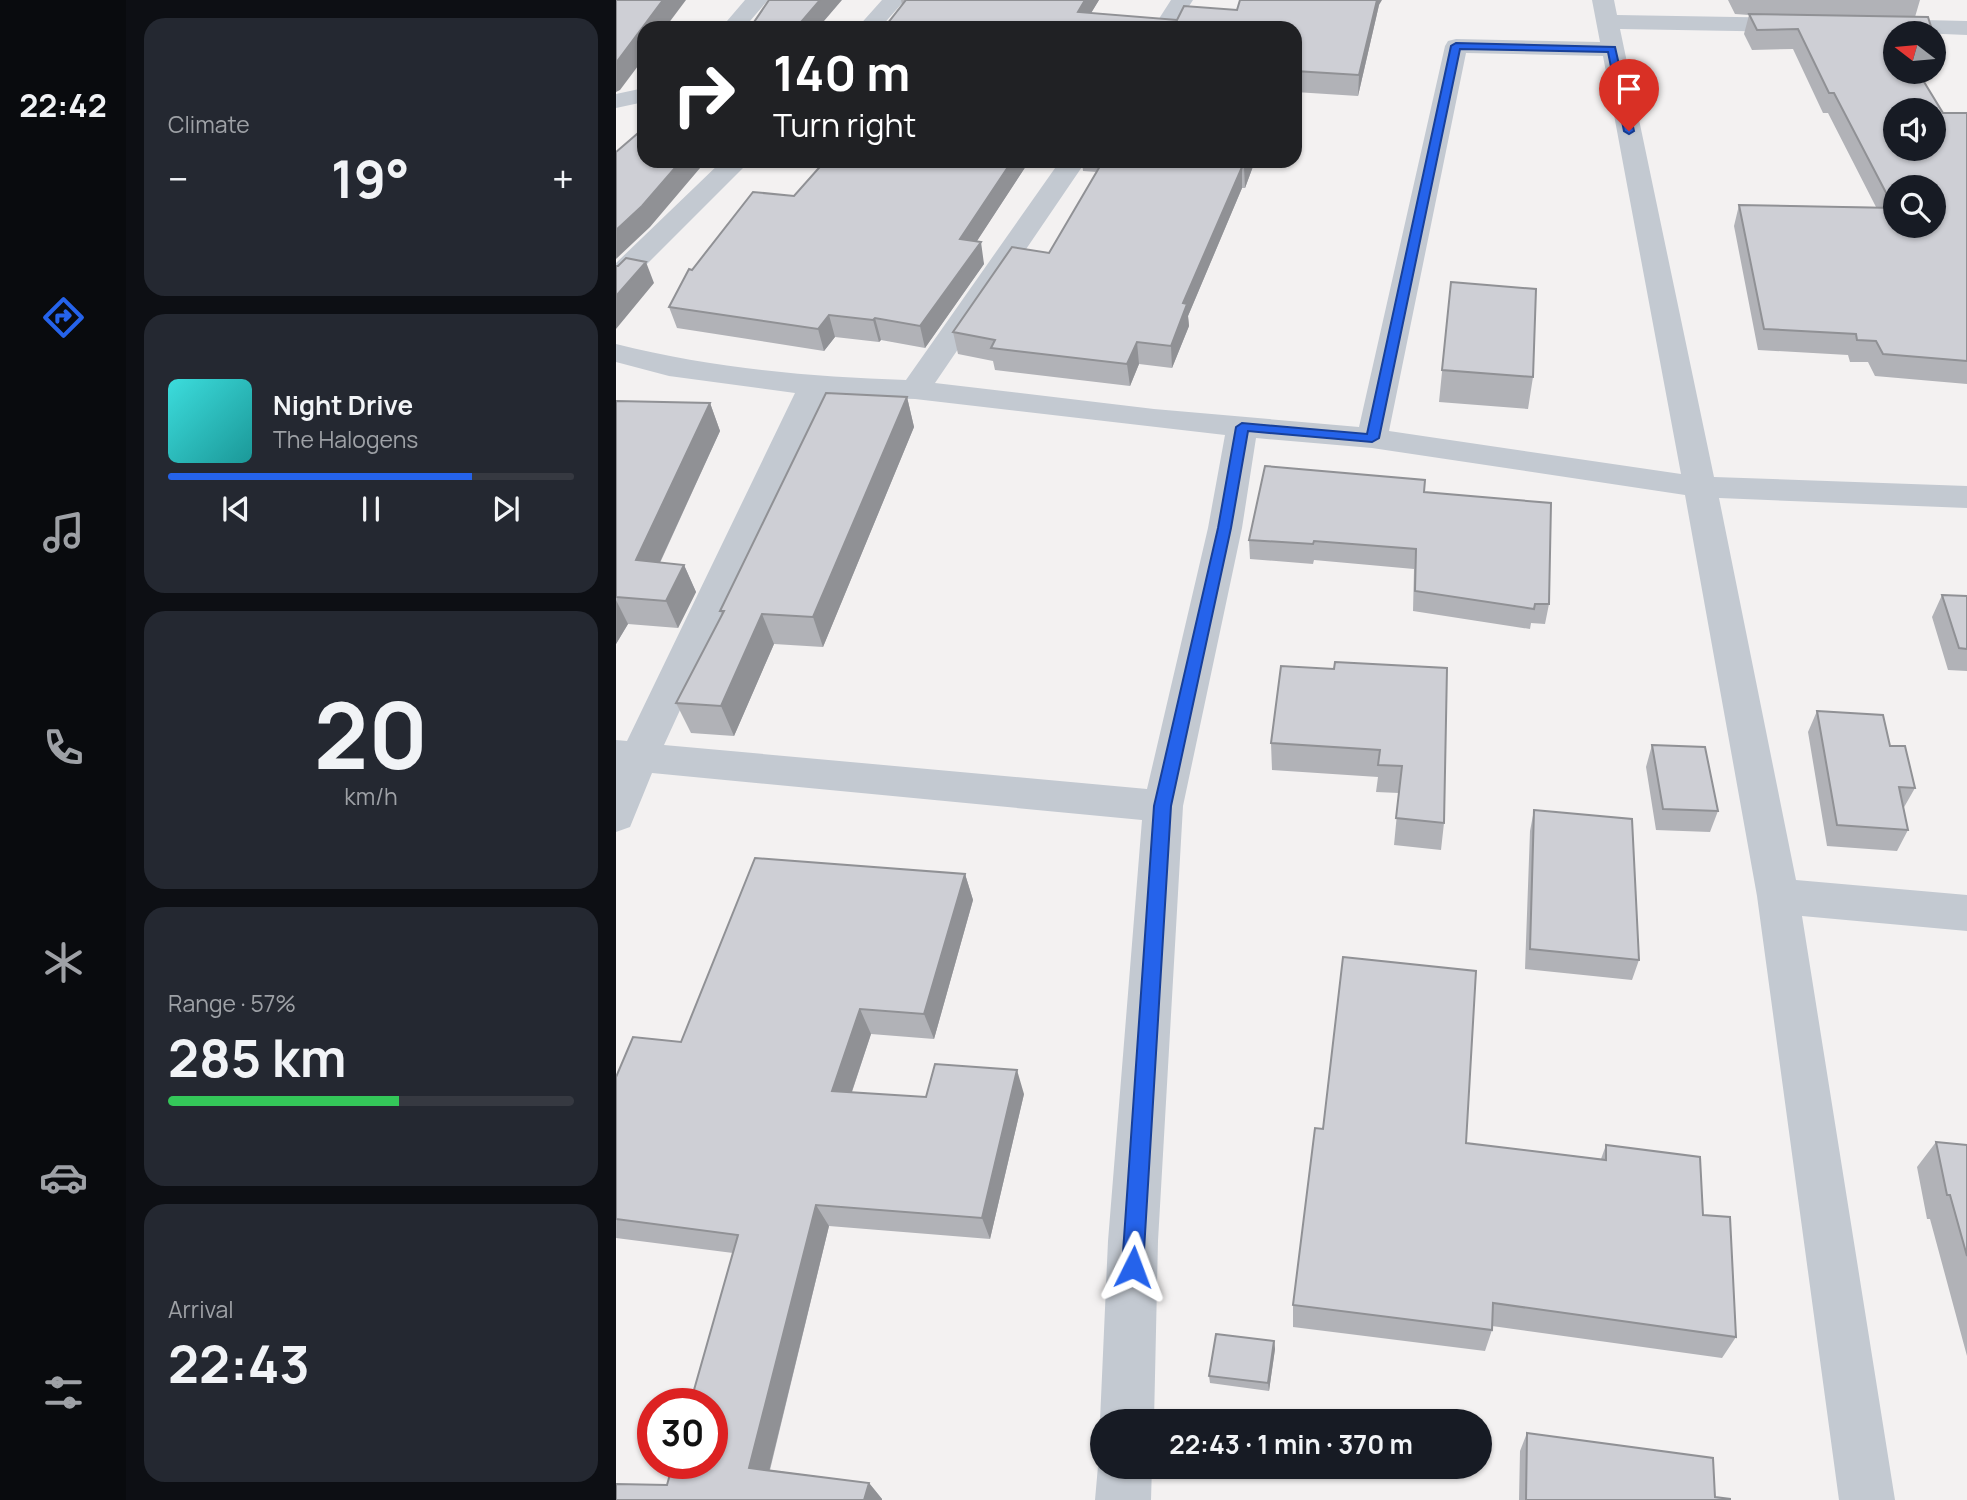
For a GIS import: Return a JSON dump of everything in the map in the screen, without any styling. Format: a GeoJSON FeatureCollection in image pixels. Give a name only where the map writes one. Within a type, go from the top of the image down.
{"type":"FeatureCollection","features":[{"type":"Feature","properties":{"kind":"street"},"geometry":{"type":"LineString","coordinates":[[738,21],[757,0]]}},
{"type":"Feature","properties":{"kind":"street"},"geometry":{"type":"LineString","coordinates":[[874,21],[894,0]]}},
{"type":"Feature","properties":{"kind":"street"},"geometry":{"type":"LineString","coordinates":[[1168,21],[1182,0]]}},
{"type":"Feature","properties":{"kind":"street"},"geometry":{"type":"LineString","coordinates":[[1608,24],[1778,896],[1867,1500]]}},
{"type":"Feature","properties":{"kind":"street"},"geometry":{"type":"LineString","coordinates":[[1372,438],[1456,46],[1608,24],[1818,25]]}},
{"type":"Feature","properties":{"kind":"street"},"geometry":{"type":"LineString","coordinates":[[1853,26],[1967,28]]}},
{"type":"Feature","properties":{"kind":"street"},"geometry":{"type":"LineString","coordinates":[[616,101],[637,97]]}},
{"type":"Feature","properties":{"kind":"street"},"geometry":{"type":"LineString","coordinates":[[616,279],[730,168]]}},
{"type":"Feature","properties":{"kind":"street"},"geometry":{"type":"LineString","coordinates":[[915,390],[1068,168]]}},
{"type":"Feature","properties":{"kind":"street"},"geometry":{"type":"LineString","coordinates":[[616,353],[669,367],[813,386],[915,390],[1242,427],[1372,438],[1700,487],[1967,497]]}},
{"type":"Feature","properties":{"kind":"street"},"geometry":{"type":"LineString","coordinates":[[616,816],[627,757],[813,386]]}},
{"type":"Feature","properties":{"kind":"street"},"geometry":{"type":"LineString","coordinates":[[1127,1409],[1133,1241],[1163,806],[1224,528],[1242,427]]}},
{"type":"Feature","properties":{"kind":"street"},"geometry":{"type":"LineString","coordinates":[[627,757],[1163,806]]}},
{"type":"Feature","properties":{"kind":"street"},"geometry":{"type":"LineString","coordinates":[[1778,896],[1967,913]]}},
{"type":"Feature","properties":{"kind":"street"},"geometry":{"type":"LineString","coordinates":[[1123,1500],[1124,1479]]}},
{"type":"Feature","properties":{"kind":"building"},"geometry":{"type":"Polygon","coordinates":[[[616,0],[663,0],[647,21],[637,21],[637,35],[616,63],[616,0]]]}},
{"type":"Feature","properties":{"kind":"building"},"geometry":{"type":"Polygon","coordinates":[[[769,0],[820,0],[802,21],[755,21],[769,0]]]}},
{"type":"Feature","properties":{"kind":"building"},"geometry":{"type":"Polygon","coordinates":[[[906,0],[1085,0],[1078,12],[1177,20],[1184,6],[1237,10],[1240,0],[1377,0],[1359,75],[1302,71],[1302,21],[890,21],[906,0]]]}},
{"type":"Feature","properties":{"kind":"building"},"geometry":{"type":"Polygon","coordinates":[[[1749,14],[1928,17],[1929,21],[1883,21],[1883,84],[1925,84],[1934,98],[1883,98],[1883,161],[1946,161],[1946,113],[1967,113],[1967,361],[1883,354],[1876,341],[1857,340],[1856,334],[1764,329],[1739,205],[1883,208],[1883,238],[1946,238],[1946,175],[1883,175],[1883,187],[1834,93],[1829,93],[1798,29],[1757,30],[1749,14]]]}},
{"type":"Feature","properties":{"kind":"building"},"geometry":{"type":"Polygon","coordinates":[[[637,134],[637,168],[675,168],[642,206],[616,230],[616,152],[637,134]]]}},
{"type":"Feature","properties":{"kind":"building"},"geometry":{"type":"Polygon","coordinates":[[[819,168],[1007,168],[960,239],[981,242],[920,326],[875,318],[873,320],[829,315],[818,329],[669,307],[689,269],[692,270],[753,192],[794,196],[819,168]]]}},
{"type":"Feature","properties":{"kind":"building"},"geometry":{"type":"Polygon","coordinates":[[[1099,168],[1242,168],[1183,303],[1187,304],[1171,346],[1137,342],[1127,364],[991,348],[995,340],[953,332],[1012,247],[1049,253],[1099,168]]]}},
{"type":"Feature","properties":{"kind":"building"},"geometry":{"type":"Polygon","coordinates":[[[626,258],[646,262],[616,296],[616,266],[626,258]]]}},
{"type":"Feature","properties":{"kind":"building"},"geometry":{"type":"Polygon","coordinates":[[[1451,282],[1536,289],[1533,377],[1442,370],[1451,282]]]}},
{"type":"Feature","properties":{"kind":"building"},"geometry":{"type":"Polygon","coordinates":[[[826,393],[907,397],[813,617],[762,614],[721,706],[676,703],[724,611],[720,611],[826,393]]]}},
{"type":"Feature","properties":{"kind":"building"},"geometry":{"type":"Polygon","coordinates":[[[616,401],[710,403],[636,560],[684,565],[666,601],[616,597],[616,401]]]}},
{"type":"Feature","properties":{"kind":"building"},"geometry":{"type":"Polygon","coordinates":[[[1265,466],[1425,480],[1424,492],[1551,503],[1549,604],[1535,604],[1534,609],[1415,591],[1416,549],[1314,541],[1313,544],[1249,540],[1265,466]]]}},
{"type":"Feature","properties":{"kind":"building"},"geometry":{"type":"Polygon","coordinates":[[[1942,595],[1967,596],[1967,649],[1959,648],[1942,595]]]}},
{"type":"Feature","properties":{"kind":"building"},"geometry":{"type":"Polygon","coordinates":[[[1335,662],[1447,668],[1444,823],[1396,818],[1402,766],[1378,765],[1380,750],[1271,743],[1281,666],[1334,669],[1335,662]]]}},
{"type":"Feature","properties":{"kind":"building"},"geometry":{"type":"Polygon","coordinates":[[[1817,711],[1883,715],[1890,746],[1905,746],[1915,788],[1899,787],[1908,830],[1837,825],[1817,711]]]}},
{"type":"Feature","properties":{"kind":"building"},"geometry":{"type":"Polygon","coordinates":[[[1652,745],[1705,747],[1718,811],[1663,809],[1652,745]]]}},
{"type":"Feature","properties":{"kind":"building"},"geometry":{"type":"Polygon","coordinates":[[[1534,810],[1632,819],[1639,960],[1530,949],[1534,810]]]}},
{"type":"Feature","properties":{"kind":"building"},"geometry":{"type":"Polygon","coordinates":[[[755,858],[965,874],[924,1014],[860,1009],[832,1091],[926,1097],[935,1064],[1017,1070],[982,1218],[816,1205],[749,1468],[869,1483],[864,1500],[616,1500],[616,1484],[667,1485],[669,1479],[728,1479],[728,1388],[695,1388],[738,1235],[616,1219],[616,1077],[633,1037],[681,1042],[755,858]]]}},
{"type":"Feature","properties":{"kind":"building"},"geometry":{"type":"Polygon","coordinates":[[[1343,957],[1476,971],[1466,1143],[1606,1160],[1606,1145],[1700,1157],[1703,1215],[1730,1217],[1736,1337],[1493,1303],[1492,1330],[1293,1305],[1315,1128],[1323,1129],[1343,957]]]}},
{"type":"Feature","properties":{"kind":"building"},"geometry":{"type":"Polygon","coordinates":[[[1936,1142],[1967,1145],[1967,1256],[1950,1195],[1947,1195],[1936,1142]]]}},
{"type":"Feature","properties":{"kind":"building"},"geometry":{"type":"Polygon","coordinates":[[[1216,1334],[1274,1341],[1268,1383],[1209,1376],[1216,1334]]]}},
{"type":"Feature","properties":{"kind":"building"},"geometry":{"type":"Polygon","coordinates":[[[1527,1433],[1713,1458],[1715,1497],[1730,1500],[1526,1500],[1527,1433]]]}},
{"type":"Feature","properties":{"kind":"route"},"geometry":{"type":"LineString","coordinates":[[1133,1267],[1163,806],[1224,528],[1242,427],[1372,438],[1456,46],[1612,49],[1629,131]]}}]}
